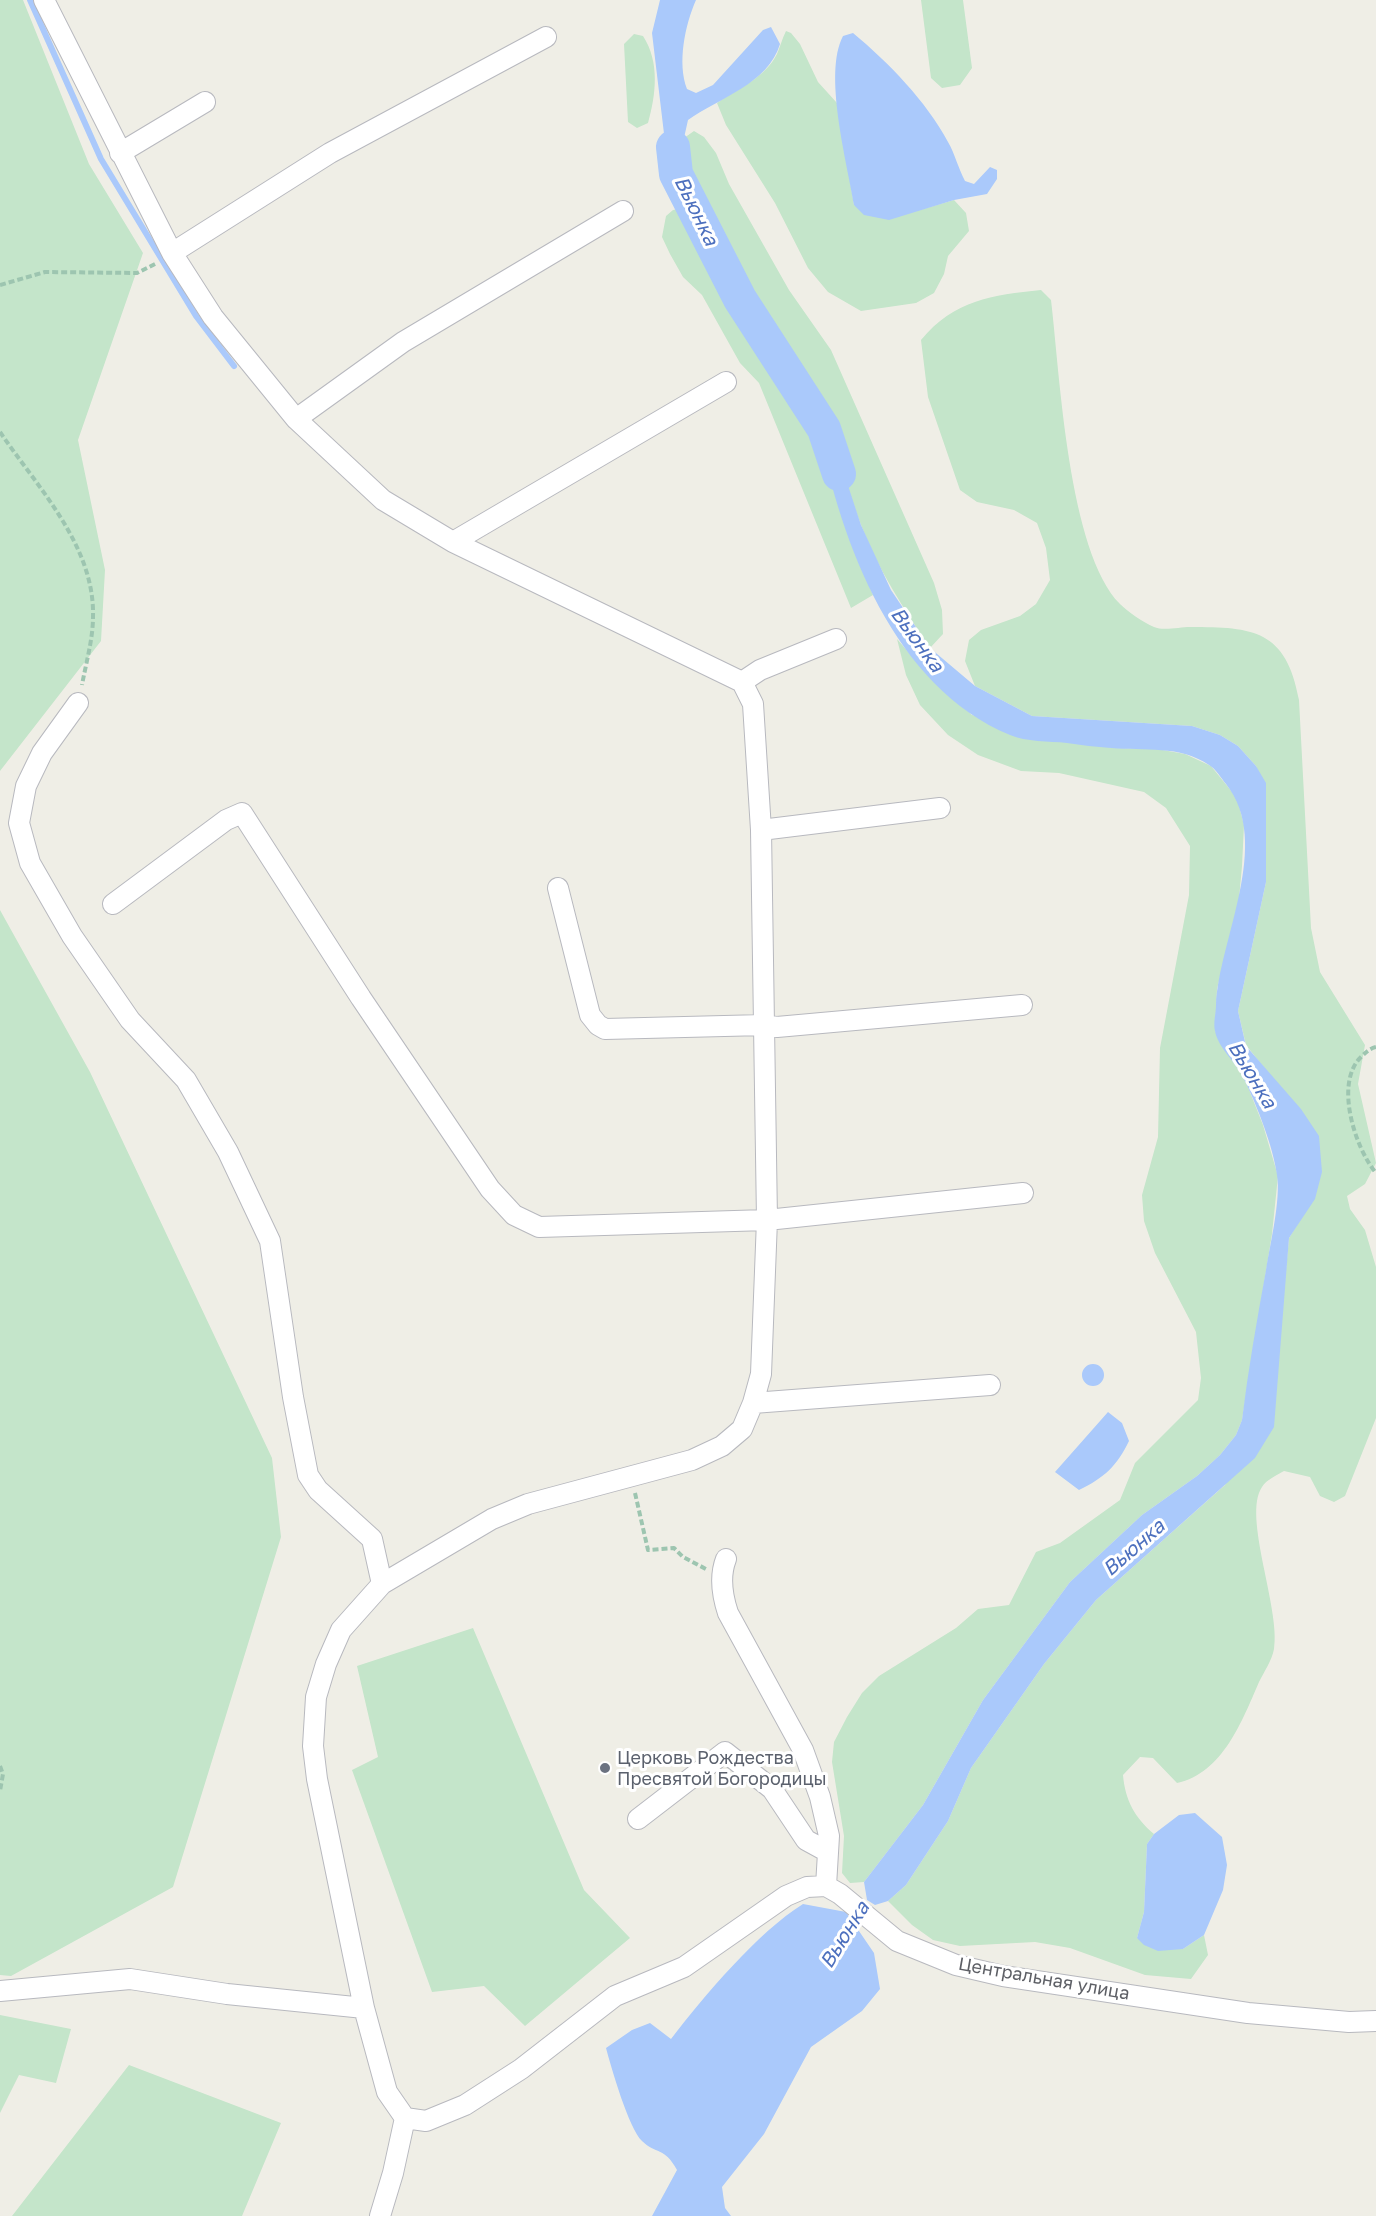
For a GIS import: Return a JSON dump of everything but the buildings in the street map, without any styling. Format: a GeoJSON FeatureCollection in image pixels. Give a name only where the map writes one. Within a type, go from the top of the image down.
{"type":"FeatureCollection","features":[{"type":"Feature","properties":{"kind":"street"},"geometry":{"type":"LineString","coordinates":[[44,0],[172,253],[213,317],[296,419],[383,500],[453,542],[742,682],[753,704],[761,830],[767,1220],[761,1374],[753,1403],[742,1429],[722,1446],[692,1460],[528,1504],[492,1519],[382,1584],[341,1630],[326,1664],[316,1697],[313,1746],[317,1779],[364,2008],[387,2092],[405,2118],[393,2173],[380,2216]]}},
{"type":"Feature","properties":{"kind":"street"},"geometry":{"type":"LineString","coordinates":[[172,253],[330,153],[546,37]]}},
{"type":"Feature","properties":{"kind":"street"},"geometry":{"type":"LineString","coordinates":[[120,153],[205,102]]}},
{"type":"Feature","properties":{"kind":"street"},"geometry":{"type":"LineString","coordinates":[[296,419],[403,342],[623,212]]}},
{"type":"Feature","properties":{"kind":"street"},"geometry":{"type":"LineString","coordinates":[[453,542],[726,382]]}},
{"type":"Feature","properties":{"kind":"street"},"geometry":{"type":"LineString","coordinates":[[742,682],[760,669],[836,639]]}},
{"type":"Feature","properties":{"kind":"street"},"geometry":{"type":"LineString","coordinates":[[78,704],[42,753],[26,786],[19,823],[30,863],[72,936],[104,983],[130,1020],[186,1080],[228,1152],[270,1241],[292,1397],[308,1475],[318,1490],[372,1539],[382,1584]]}},
{"type":"Feature","properties":{"kind":"street"},"geometry":{"type":"LineString","coordinates":[[761,830],[940,808]]}},
{"type":"Feature","properties":{"kind":"street"},"geometry":{"type":"LineString","coordinates":[[113,904],[226,820],[242,813],[361,998],[484,1179],[514,1215],[539,1227],[767,1220],[1023,1193]]}},
{"type":"Feature","properties":{"kind":"street"},"geometry":{"type":"LineString","coordinates":[[558,888],[590,1015],[598,1025],[605,1029],[764,1024],[777,1027],[1022,1005]]}},
{"type":"Feature","properties":{"kind":"street"},"geometry":{"type":"LineString","coordinates":[[753,1403],[990,1385]]}},
{"type":"Feature","properties":{"kind":"street"},"geometry":{"type":"LineString","coordinates":[[405,2118],[426,2121],[465,2105],[521,2069],[615,1996],[684,1966],[786,1896],[807,1887],[833,1890],[828,1852],[829,1836],[820,1797],[802,1750],[728,1612],[723,1597],[724,1565]]}},
{"type":"Feature","properties":{"kind":"street"},"geometry":{"type":"LineString","coordinates":[[638,1818],[725,1752],[772,1789],[806,1840],[828,1852]]}},
{"type":"Feature","properties":{"kind":"street","name":"Центральная улица"},"geometry":{"type":"LineString","coordinates":[[833,1890],[897,1941],[956,1965],[1003,1976],[1248,2013],[1349,2022],[1376,2021]]}},
{"type":"Feature","properties":{"kind":"street"},"geometry":{"type":"LineString","coordinates":[[0,1991],[130,1979],[227,1994],[364,2008]]}},
{"type":"Feature","properties":{"kind":"path"},"geometry":{"type":"LineString","coordinates":[[0,285],[45,272],[136,273],[149,269]]}},
{"type":"Feature","properties":{"kind":"path"},"geometry":{"type":"LineString","coordinates":[[0,432],[74,539],[90,577],[93,618],[78,704]]}},
{"type":"Feature","properties":{"kind":"path"},"geometry":{"type":"LineString","coordinates":[[1376,1047],[1370,1048],[1353,1065],[1348,1079],[1352,1126],[1364,1156],[1376,1173]]}},
{"type":"Feature","properties":{"kind":"path"},"geometry":{"type":"LineString","coordinates":[[631,1478],[648,1550],[674,1548],[701,1568],[724,1565]]}},
{"type":"Feature","properties":{"kind":"path"},"geometry":{"type":"LineString","coordinates":[[0,1766],[3,1774],[0,1791]]}},
{"type":"Feature","properties":{"kind":"green space"},"geometry":{"type":"Polygon","coordinates":[[[0,0],[23,0],[89,164],[143,253],[78,440],[105,570],[101,641],[0,771],[0,0]]]}},
{"type":"Feature","properties":{"kind":"green space"},"geometry":{"type":"Polygon","coordinates":[[[921,0],[963,0],[972,68],[960,85],[942,88],[931,78],[921,0]]]}},
{"type":"Feature","properties":{"kind":"green space"},"geometry":{"type":"Polygon","coordinates":[[[786,31],[791,33],[800,44],[818,82],[837,103],[854,205],[889,219],[954,200],[966,213],[969,231],[948,256],[944,274],[934,293],[916,303],[861,311],[828,292],[808,268],[775,203],[726,125],[717,103],[765,70],[777,54],[786,31]]]}},
{"type":"Feature","properties":{"kind":"green space"},"geometry":{"type":"Polygon","coordinates":[[[634,34],[643,36],[648,46],[655,79],[648,123],[637,128],[628,122],[624,44],[634,34]]]}},
{"type":"Feature","properties":{"kind":"green space"},"geometry":{"type":"Polygon","coordinates":[[[694,131],[704,137],[716,153],[729,184],[789,290],[831,350],[934,583],[942,610],[943,634],[930,648],[875,557],[815,401],[798,369],[717,243],[690,175],[684,138],[694,131]]]}},
{"type":"Feature","properties":{"kind":"green space"},"geometry":{"type":"Polygon","coordinates":[[[683,208],[768,361],[819,430],[824,456],[851,543],[873,595],[851,608],[759,383],[740,363],[702,295],[683,277],[662,237],[666,216],[673,210],[683,208]]]}},
{"type":"Feature","properties":{"kind":"green space"},"geometry":{"type":"Polygon","coordinates":[[[1041,290],[1051,300],[1063,415],[1078,504],[1089,545],[1102,579],[1120,604],[1136,617],[1154,627],[1162,629],[1213,627],[1249,632],[1264,637],[1276,646],[1293,677],[1299,700],[1311,928],[1320,972],[1365,1045],[1358,1084],[1376,1163],[1365,1184],[1347,1196],[1350,1209],[1365,1230],[1376,1267],[1376,1418],[1345,1496],[1334,1502],[1320,1496],[1310,1477],[1284,1471],[1264,1484],[1257,1501],[1256,1519],[1275,1632],[1274,1649],[1270,1662],[1238,1728],[1219,1757],[1207,1768],[1177,1783],[1153,1758],[1140,1757],[1123,1775],[1126,1793],[1132,1808],[1141,1822],[1154,1834],[1147,1844],[1144,1912],[1137,1938],[1183,1949],[1204,1935],[1208,1955],[1191,1979],[1145,1975],[1070,1948],[1035,1942],[960,1946],[933,1940],[912,1925],[888,1901],[906,1885],[948,1821],[971,1768],[1044,1664],[1096,1600],[1225,1485],[1277,1364],[1289,1238],[1300,1220],[1265,1069],[1246,1045],[1238,1011],[1266,882],[1266,797],[1256,766],[1238,746],[1220,735],[1192,726],[1032,716],[975,686],[965,661],[969,640],[981,630],[1020,616],[1036,604],[1050,580],[1046,548],[1037,523],[1014,510],[977,502],[960,490],[928,397],[921,340],[947,316],[975,302],[1006,294],[1041,290]]]}},
{"type":"Feature","properties":{"kind":"green space"},"geometry":{"type":"Polygon","coordinates":[[[897,639],[932,679],[972,715],[1113,748],[1157,749],[1185,754],[1211,766],[1237,798],[1244,825],[1239,899],[1217,989],[1215,1031],[1244,1077],[1263,1125],[1278,1176],[1272,1234],[1242,1420],[1236,1435],[1220,1455],[1197,1476],[1142,1515],[1070,1582],[983,1700],[923,1805],[864,1882],[850,1883],[842,1873],[844,1836],[832,1762],[834,1742],[862,1693],[879,1676],[956,1628],[978,1609],[1009,1605],[1036,1552],[1060,1543],[1120,1500],[1135,1463],[1198,1400],[1201,1378],[1196,1332],[1155,1253],[1144,1221],[1142,1195],[1158,1137],[1160,1048],[1189,895],[1190,846],[1166,808],[1144,792],[1059,773],[1021,771],[978,755],[948,735],[920,705],[906,675],[897,639]]]}},
{"type":"Feature","properties":{"kind":"green space"},"geometry":{"type":"Polygon","coordinates":[[[0,910],[90,1072],[272,1458],[281,1537],[173,1887],[11,1976],[0,1975],[0,910]]]}},
{"type":"Feature","properties":{"kind":"green space"},"geometry":{"type":"Polygon","coordinates":[[[473,1628],[584,1890],[630,1938],[525,2026],[484,1986],[432,1992],[352,1770],[378,1757],[357,1666],[473,1628]]]}},
{"type":"Feature","properties":{"kind":"green space"},"geometry":{"type":"Polygon","coordinates":[[[0,2015],[71,2029],[56,2083],[19,2075],[0,2113],[0,2015]]]}},
{"type":"Feature","properties":{"kind":"green space"},"geometry":{"type":"Polygon","coordinates":[[[129,2065],[281,2123],[242,2216],[12,2216],[129,2065]]]}},
{"type":"Feature","properties":{"kind":"water"},"geometry":{"type":"Polygon","coordinates":[[[660,0],[696,0],[686,32],[683,68],[687,89],[696,93],[713,85],[763,30],[771,27],[780,44],[774,58],[754,80],[688,120],[684,138],[691,186],[682,194],[670,184],[652,33],[660,0]]]}},
{"type":"Feature","properties":{"kind":"water"},"geometry":{"type":"Polygon","coordinates":[[[853,33],[880,57],[918,97],[939,127],[965,181],[974,184],[990,167],[997,170],[997,179],[987,194],[954,200],[889,220],[864,215],[854,205],[838,118],[835,72],[837,52],[843,36],[853,33]]]}},
{"type":"Feature","properties":{"kind":"water"},"geometry":{"type":"Polygon","coordinates":[[[824,429],[831,434],[861,525],[891,590],[930,648],[975,686],[1032,716],[1192,726],[1220,735],[1238,746],[1256,766],[1266,783],[1266,882],[1238,1011],[1246,1046],[1301,1109],[1319,1136],[1322,1172],[1315,1199],[1289,1238],[1274,1427],[1255,1458],[1096,1600],[1044,1664],[971,1768],[948,1821],[906,1885],[888,1901],[875,1905],[867,1900],[864,1882],[923,1805],[983,1700],[1070,1582],[1142,1515],[1197,1476],[1220,1455],[1236,1435],[1242,1420],[1278,1197],[1278,1185],[1272,1152],[1259,1114],[1244,1079],[1220,1043],[1214,1028],[1219,979],[1240,892],[1244,862],[1245,834],[1239,808],[1226,784],[1212,767],[1186,754],[1162,750],[1105,748],[1030,740],[1010,735],[969,713],[934,683],[904,647],[879,607],[859,564],[842,519],[829,474],[819,430],[824,429]]]}},
{"type":"Feature","properties":{"kind":"water"},"geometry":{"type":"Polygon","coordinates":[[[1093,1364],[1101,1367],[1104,1375],[1101,1383],[1093,1386],[1085,1383],[1082,1375],[1085,1367],[1093,1364]]]}},
{"type":"Feature","properties":{"kind":"water"},"geometry":{"type":"Polygon","coordinates":[[[1108,1412],[1122,1423],[1129,1441],[1120,1458],[1109,1470],[1096,1481],[1079,1490],[1055,1472],[1108,1412]]]}},
{"type":"Feature","properties":{"kind":"water"},"geometry":{"type":"Polygon","coordinates":[[[1195,1813],[1222,1837],[1227,1865],[1223,1890],[1204,1935],[1183,1949],[1158,1951],[1144,1945],[1137,1938],[1144,1912],[1147,1844],[1154,1834],[1179,1815],[1195,1813]]]}},
{"type":"Feature","properties":{"kind":"water"},"geometry":{"type":"Polygon","coordinates":[[[803,1904],[846,1912],[874,1953],[880,1989],[862,2011],[811,2047],[764,2134],[722,2187],[725,2208],[731,2216],[652,2216],[677,2170],[668,2157],[647,2145],[637,2134],[621,2097],[606,2048],[632,2030],[650,2023],[671,2039],[715,1985],[750,1948],[803,1904]]]}},
{"type":"Feature","properties":{"kind":"waterway"},"geometry":{"type":"LineString","coordinates":[[30,0],[101,159],[196,316],[234,366]]}},
{"type":"Feature","properties":{"kind":"waterway","name":"Вьюнка"},"geometry":{"type":"LineString","coordinates":[[673,147],[676,174],[740,299],[824,429],[839,474]]}},
{"type":"Feature","properties":{"kind":"place","name":"Церковь Рождества Пресвятой Богородицы"},"geometry":{"type":"Point","coordinates":[605,1768]}}]}
